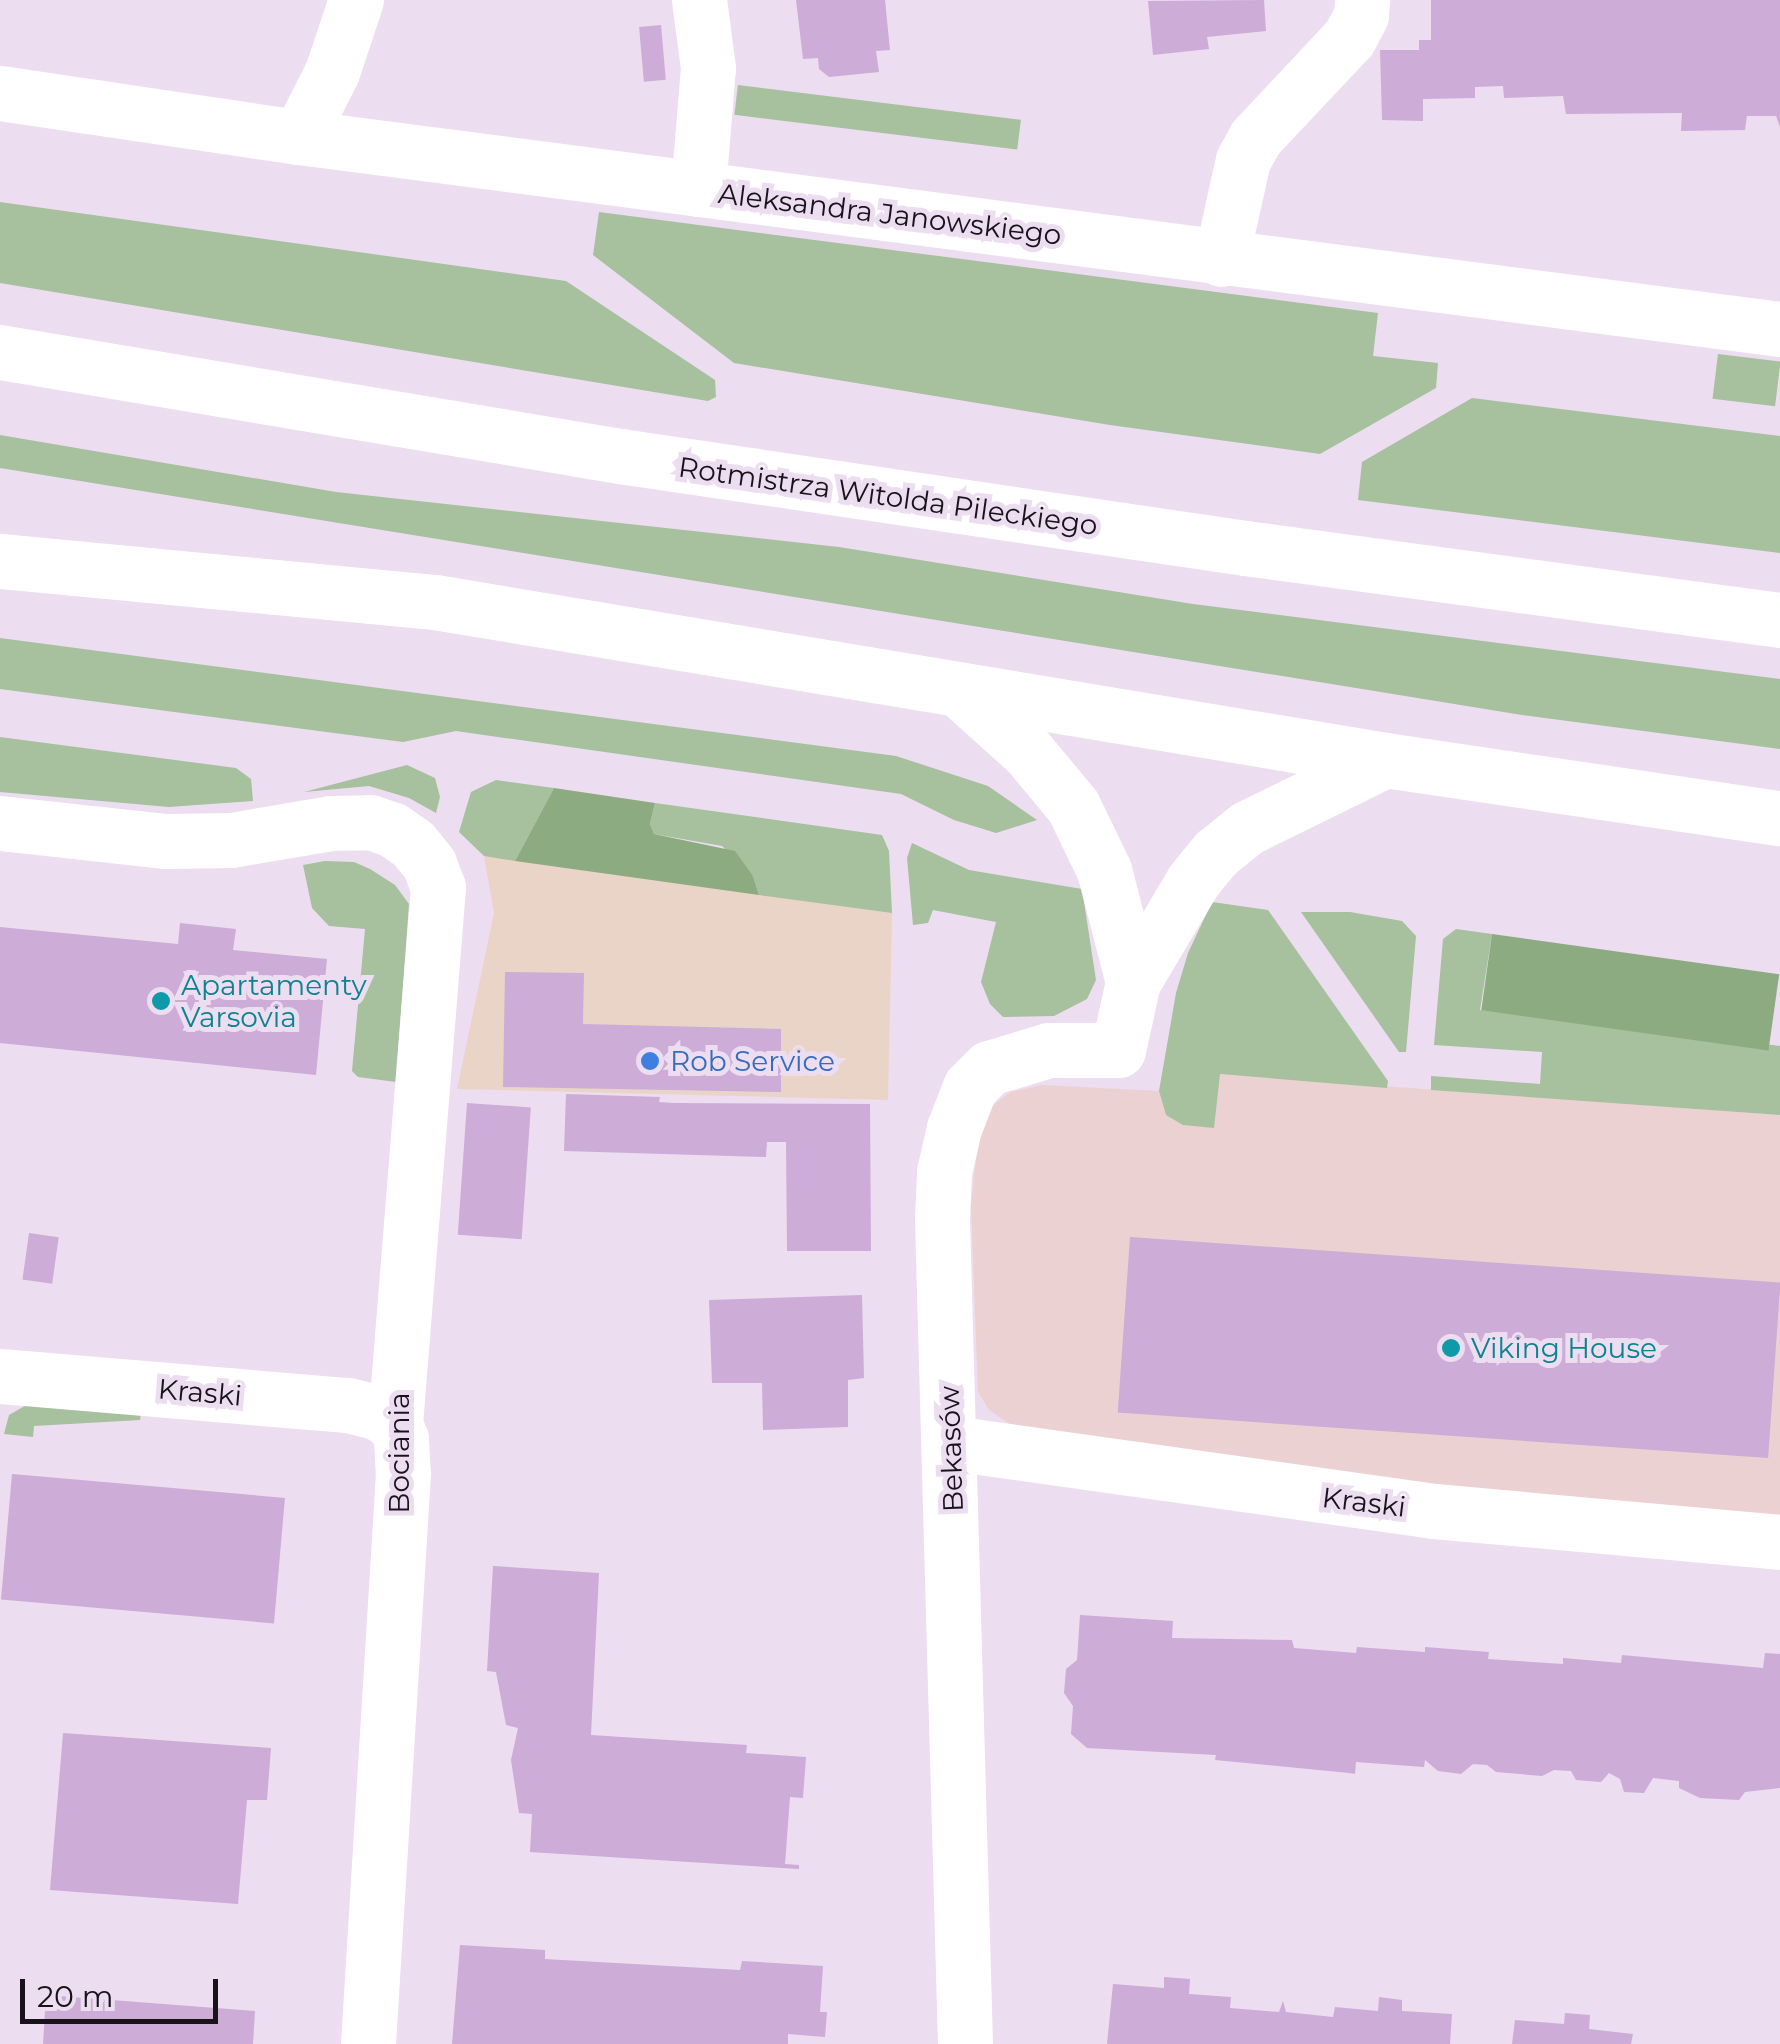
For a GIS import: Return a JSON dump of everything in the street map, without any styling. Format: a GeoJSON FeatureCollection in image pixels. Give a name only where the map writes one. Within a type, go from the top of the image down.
{"type":"FeatureCollection","features":[{"type":"Feature","properties":{"kind":"street"},"geometry":{"type":"LineString","coordinates":[[298,137],[332,72],[356,0]]}},
{"type":"Feature","properties":{"kind":"street"},"geometry":{"type":"LineString","coordinates":[[698,190],[708,68],[699,0]]}},
{"type":"Feature","properties":{"kind":"street"},"geometry":{"type":"LineString","coordinates":[[1221,259],[1243,160],[1255,138],[1349,38],[1361,14],[1362,0]]}},
{"type":"Feature","properties":{"kind":"street","name":"Aleksandra Janowskiego"},"geometry":{"type":"LineString","coordinates":[[0,93],[298,137],[1780,329]]}},
{"type":"Feature","properties":{"kind":"street","name":"Rotmistrza Witolda Pileckiego"},"geometry":{"type":"LineString","coordinates":[[0,352],[620,456],[1780,620]]}},
{"type":"Feature","properties":{"kind":"street"},"geometry":{"type":"LineString","coordinates":[[0,525],[435,602],[1385,760],[1780,818]]}},
{"type":"Feature","properties":{"kind":"street"},"geometry":{"type":"LineString","coordinates":[[0,561],[435,602]]}},
{"type":"Feature","properties":{"kind":"street","name":"Bekasów"},"geometry":{"type":"LineString","coordinates":[[960,690],[1028,752],[1073,806],[1104,870],[1133,982]]}},
{"type":"Feature","properties":{"kind":"street","name":"Bekasów"},"geometry":{"type":"LineString","coordinates":[[965,2044],[944,1172],[954,1128],[970,1088],[989,1068],[1049,1050],[1118,1050],[1133,982],[1194,881],[1216,853],[1246,828],[1385,760]]}},
{"type":"Feature","properties":{"kind":"street","name":"Bociania"},"geometry":{"type":"LineString","coordinates":[[0,823],[166,841],[231,840],[331,823],[370,822],[393,830],[430,864],[438,887],[439,913],[395,1424],[401,1439],[403,1473],[368,2044]]}},
{"type":"Feature","properties":{"kind":"street","name":"Kraski"},"geometry":{"type":"LineString","coordinates":[[0,1376],[348,1404],[377,1412],[395,1424]]}},
{"type":"Feature","properties":{"kind":"street","name":"Kraski"},"geometry":{"type":"LineString","coordinates":[[951,1443],[1434,1511],[1780,1542]]}},
{"type":"Feature","properties":{"kind":"shaded area"},"geometry":{"type":"Polygon","coordinates":[[[484,856],[892,913],[888,1100],[457,1089],[494,913],[484,856]]]}},
{"type":"Feature","properties":{"kind":"shaded area"},"geometry":{"type":"Polygon","coordinates":[[[1219,1074],[1780,1115],[1780,1519],[1110,1456],[1014,1427],[989,1410],[978,1392],[971,1205],[980,1124],[990,1108],[1010,1092],[1042,1085],[1159,1091],[1166,1115],[1214,1127],[1219,1074]]]}},
{"type":"Feature","properties":{"kind":"green space"},"geometry":{"type":"Polygon","coordinates":[[[738,85],[1021,120],[1017,150],[734,115],[738,85]]]}},
{"type":"Feature","properties":{"kind":"green space"},"geometry":{"type":"Polygon","coordinates":[[[0,202],[566,281],[715,380],[716,397],[708,401],[0,283],[0,202]]]}},
{"type":"Feature","properties":{"kind":"green space"},"geometry":{"type":"Polygon","coordinates":[[[599,212],[1378,313],[1373,356],[1438,363],[1436,388],[1320,454],[1110,425],[734,363],[593,255],[599,212]]]}},
{"type":"Feature","properties":{"kind":"green space"},"geometry":{"type":"Polygon","coordinates":[[[1718,354],[1780,362],[1775,406],[1713,399],[1718,354]]]}},
{"type":"Feature","properties":{"kind":"green space"},"geometry":{"type":"Polygon","coordinates":[[[1472,398],[1780,436],[1780,553],[1358,500],[1362,462],[1472,398]]]}},
{"type":"Feature","properties":{"kind":"green space"},"geometry":{"type":"Polygon","coordinates":[[[0,435],[336,492],[839,547],[1193,604],[1780,679],[1780,749],[1522,715],[0,468],[0,435]]]}},
{"type":"Feature","properties":{"kind":"green space"},"geometry":{"type":"Polygon","coordinates":[[[0,638],[896,756],[988,786],[1037,820],[996,833],[954,820],[901,794],[456,731],[403,742],[0,689],[0,638]]]}},
{"type":"Feature","properties":{"kind":"green space"},"geometry":{"type":"Polygon","coordinates":[[[0,737],[236,768],[251,779],[253,801],[169,807],[0,792],[0,737]]]}},
{"type":"Feature","properties":{"kind":"green space"},"geometry":{"type":"Polygon","coordinates":[[[407,765],[435,778],[440,797],[436,813],[409,798],[369,786],[304,792],[407,765]]]}},
{"type":"Feature","properties":{"kind":"green space"},"geometry":{"type":"Polygon","coordinates":[[[496,780],[554,788],[515,861],[484,856],[459,832],[471,792],[496,780]]]}},
{"type":"Feature","properties":{"kind":"green space"},"geometry":{"type":"Polygon","coordinates":[[[554,788],[655,803],[650,824],[654,834],[735,851],[753,876],[759,895],[515,861],[554,788]]]}},
{"type":"Feature","properties":{"kind":"green space"},"geometry":{"type":"Polygon","coordinates":[[[655,803],[882,835],[889,851],[892,913],[759,895],[753,876],[722,846],[654,834],[650,824],[655,803]]]}},
{"type":"Feature","properties":{"kind":"green space"},"geometry":{"type":"Polygon","coordinates":[[[912,843],[969,870],[1082,889],[1096,980],[1087,999],[1054,1016],[1003,1017],[990,1004],[981,982],[996,922],[933,910],[928,923],[913,925],[907,858],[912,843]]]}},
{"type":"Feature","properties":{"kind":"green space"},"geometry":{"type":"Polygon","coordinates":[[[354,862],[370,869],[395,885],[409,904],[396,1082],[358,1077],[352,1071],[365,929],[329,926],[312,908],[303,865],[354,862]]]}},
{"type":"Feature","properties":{"kind":"green space"},"geometry":{"type":"Polygon","coordinates":[[[1212,902],[1268,910],[1388,1081],[1387,1088],[1220,1074],[1214,1128],[1183,1125],[1166,1115],[1159,1091],[1176,993],[1188,953],[1212,902]]]}},
{"type":"Feature","properties":{"kind":"green space"},"geometry":{"type":"Polygon","coordinates":[[[1301,912],[1350,912],[1402,921],[1416,936],[1406,1052],[1399,1052],[1301,912]]]}},
{"type":"Feature","properties":{"kind":"green space"},"geometry":{"type":"Polygon","coordinates":[[[1456,929],[1492,934],[1480,1010],[1780,1046],[1780,1115],[1431,1090],[1431,1076],[1540,1084],[1542,1052],[1434,1045],[1443,939],[1456,929]]]}},
{"type":"Feature","properties":{"kind":"green space"},"geometry":{"type":"Polygon","coordinates":[[[1492,934],[1779,974],[1768,1051],[1481,1010],[1492,934]]]}},
{"type":"Feature","properties":{"kind":"green space"},"geometry":{"type":"Polygon","coordinates":[[[30,1403],[141,1412],[140,1420],[34,1426],[33,1437],[4,1434],[9,1415],[30,1403]]]}},
{"type":"Feature","properties":{"kind":"building"},"geometry":{"type":"Polygon","coordinates":[[[796,0],[885,0],[890,50],[876,51],[879,72],[829,77],[819,69],[818,58],[803,59],[796,0]]]}},
{"type":"Feature","properties":{"kind":"building"},"geometry":{"type":"Polygon","coordinates":[[[1264,0],[1266,31],[1207,37],[1209,49],[1153,55],[1148,1],[1264,0]]]}},
{"type":"Feature","properties":{"kind":"building"},"geometry":{"type":"Polygon","coordinates":[[[1431,0],[1780,0],[1780,127],[1776,116],[1747,116],[1745,130],[1681,131],[1682,113],[1566,114],[1563,96],[1504,98],[1503,86],[1475,87],[1475,98],[1423,99],[1423,121],[1382,120],[1380,50],[1419,50],[1419,40],[1431,40],[1431,0]]]}},
{"type":"Feature","properties":{"kind":"building"},"geometry":{"type":"Polygon","coordinates":[[[661,25],[666,80],[644,82],[639,27],[661,25]]]}},
{"type":"Feature","properties":{"kind":"building","name":"Apartamenty Varsovia"},"geometry":{"type":"Polygon","coordinates":[[[180,923],[236,929],[233,950],[327,959],[316,1075],[0,1043],[0,927],[178,944],[180,923]]]}},
{"type":"Feature","properties":{"kind":"building"},"geometry":{"type":"Polygon","coordinates":[[[505,972],[584,973],[583,1024],[781,1029],[781,1092],[503,1087],[505,972]]]}},
{"type":"Feature","properties":{"kind":"building"},"geometry":{"type":"Polygon","coordinates":[[[566,1094],[660,1097],[659,1102],[674,1103],[870,1104],[871,1251],[787,1251],[786,1142],[767,1142],[766,1157],[564,1151],[566,1094]]]}},
{"type":"Feature","properties":{"kind":"building"},"geometry":{"type":"Polygon","coordinates":[[[467,1103],[531,1107],[522,1239],[458,1235],[467,1103]]]}},
{"type":"Feature","properties":{"kind":"building"},"geometry":{"type":"Polygon","coordinates":[[[29,1233],[59,1237],[52,1284],[22,1280],[29,1233]]]}},
{"type":"Feature","properties":{"kind":"building","name":"Viking House"},"geometry":{"type":"Polygon","coordinates":[[[1130,1237],[1780,1282],[1768,1458],[1118,1413],[1130,1237]]]}},
{"type":"Feature","properties":{"kind":"building"},"geometry":{"type":"Polygon","coordinates":[[[862,1295],[864,1378],[848,1380],[848,1427],[763,1430],[762,1383],[712,1383],[709,1300],[862,1295]]]}},
{"type":"Feature","properties":{"kind":"building"},"geometry":{"type":"Polygon","coordinates":[[[12,1474],[285,1498],[274,1623],[1,1600],[12,1474]]]}},
{"type":"Feature","properties":{"kind":"building"},"geometry":{"type":"Polygon","coordinates":[[[493,1566],[599,1573],[591,1735],[747,1745],[746,1753],[806,1757],[803,1798],[790,1797],[785,1864],[799,1865],[799,1869],[530,1852],[532,1814],[519,1813],[511,1760],[518,1728],[506,1725],[496,1672],[487,1671],[493,1566]]]}},
{"type":"Feature","properties":{"kind":"building"},"geometry":{"type":"Polygon","coordinates":[[[1080,1615],[1173,1621],[1172,1638],[1292,1640],[1294,1648],[1356,1653],[1357,1647],[1425,1652],[1425,1647],[1489,1652],[1488,1659],[1563,1664],[1563,1658],[1621,1663],[1622,1655],[1763,1668],[1765,1653],[1780,1654],[1780,1788],[1745,1792],[1739,1800],[1700,1798],[1679,1788],[1679,1781],[1653,1778],[1644,1793],[1624,1792],[1620,1779],[1609,1773],[1601,1782],[1576,1780],[1571,1771],[1554,1770],[1542,1776],[1496,1772],[1487,1765],[1473,1764],[1461,1774],[1438,1771],[1425,1760],[1424,1767],[1356,1762],[1355,1774],[1215,1760],[1216,1755],[1087,1748],[1071,1734],[1073,1706],[1064,1693],[1066,1669],[1077,1660],[1080,1615]]]}},
{"type":"Feature","properties":{"kind":"building"},"geometry":{"type":"Polygon","coordinates":[[[63,1733],[271,1748],[267,1800],[247,1800],[238,1904],[50,1890],[63,1733]]]}},
{"type":"Feature","properties":{"kind":"building"},"geometry":{"type":"Polygon","coordinates":[[[460,1945],[545,1950],[545,1959],[740,1970],[742,1961],[823,1966],[820,2012],[827,2012],[825,2037],[788,2034],[788,2044],[452,2044],[460,1945]]]}},
{"type":"Feature","properties":{"kind":"building"},"geometry":{"type":"Polygon","coordinates":[[[1164,1977],[1190,1979],[1189,1994],[1231,1997],[1230,2008],[1279,2012],[1283,2001],[1286,2012],[1333,2017],[1335,2007],[1378,2011],[1379,1997],[1402,2000],[1402,2011],[1452,2014],[1450,2044],[1107,2044],[1113,1984],[1164,1988],[1164,1977]]]}},
{"type":"Feature","properties":{"kind":"building"},"geometry":{"type":"Polygon","coordinates":[[[46,1995],[255,2011],[253,2044],[43,2044],[46,1995]]]}},
{"type":"Feature","properties":{"kind":"building"},"geometry":{"type":"Polygon","coordinates":[[[1565,2013],[1590,2015],[1589,2029],[1633,2034],[1631,2044],[1512,2044],[1515,2020],[1564,2024],[1565,2013]]]}},
{"type":"Feature","properties":{"kind":"place","name":"Apartamenty Varsovia"},"geometry":{"type":"Point","coordinates":[161,1001]}},
{"type":"Feature","properties":{"kind":"place","name":"Rob Service"},"geometry":{"type":"Point","coordinates":[650,1061]}},
{"type":"Feature","properties":{"kind":"place","name":"Viking House"},"geometry":{"type":"Point","coordinates":[1451,1348]}}]}
